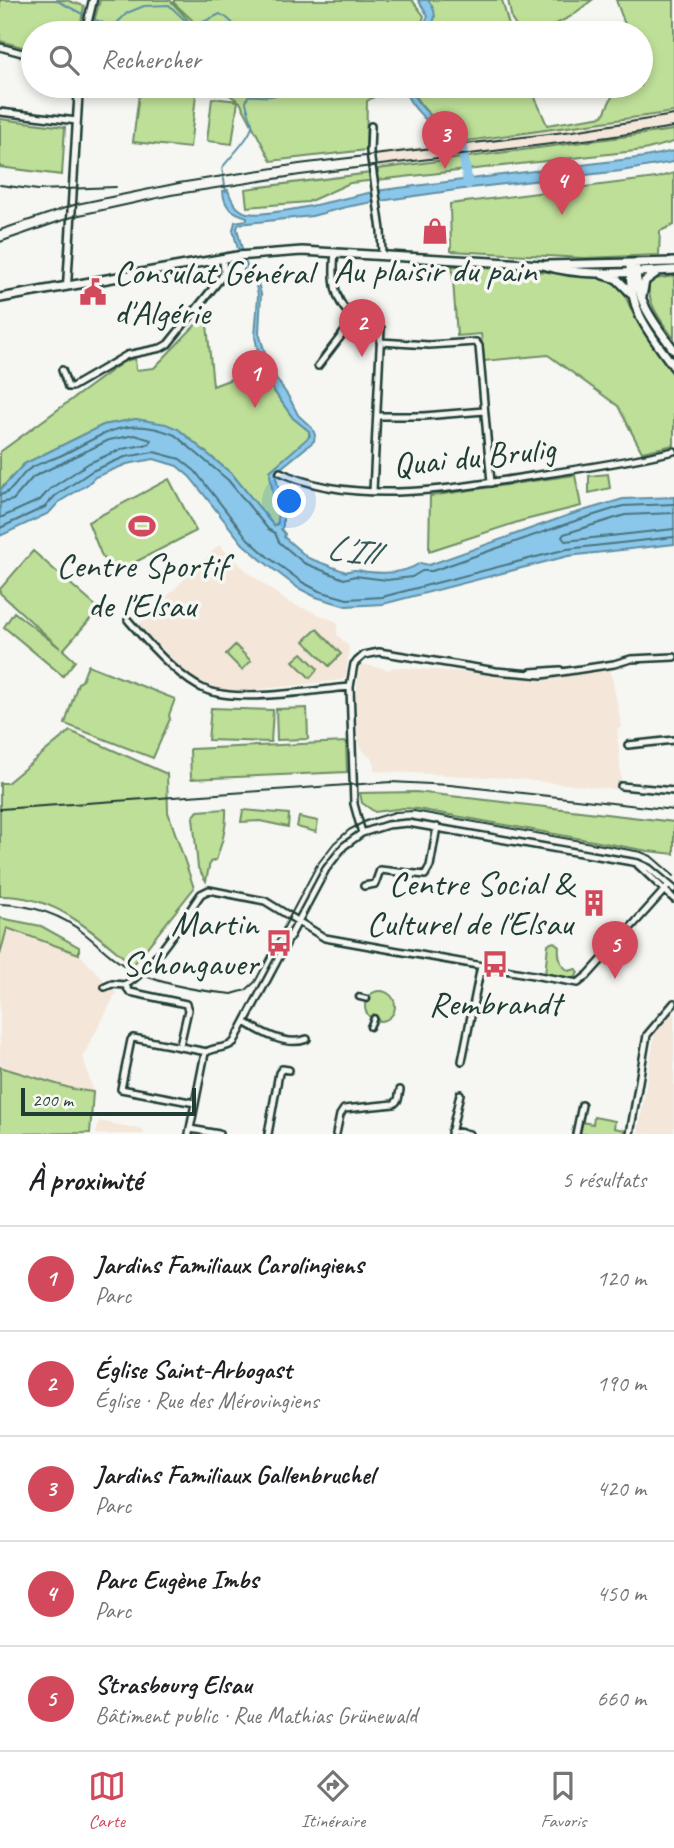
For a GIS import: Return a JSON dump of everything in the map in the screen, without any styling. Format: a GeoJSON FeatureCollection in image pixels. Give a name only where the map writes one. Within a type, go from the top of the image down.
{"type":"FeatureCollection","features":[{"type":"Feature","properties":{"kind":"main road"},"geometry":{"type":"LineString","coordinates":[[0,298],[244,255],[302,251],[674,270]]}},
{"type":"Feature","properties":{"kind":"main road"},"geometry":{"type":"LineString","coordinates":[[589,272],[674,262]]}},
{"type":"Feature","properties":{"kind":"main road"},"geometry":{"type":"LineString","coordinates":[[543,265],[617,279],[630,292],[642,320],[674,367]]}},
{"type":"Feature","properties":{"kind":"main road"},"geometry":{"type":"LineString","coordinates":[[630,292],[633,267]]}},
{"type":"Feature","properties":{"kind":"main road"},"geometry":{"type":"LineString","coordinates":[[633,267],[642,304],[674,351]]}},
{"type":"Feature","properties":{"kind":"main road"},"geometry":{"type":"LineString","coordinates":[[642,304],[643,284],[660,271]]}},
{"type":"Feature","properties":{"kind":"street"},"geometry":{"type":"LineString","coordinates":[[88,21],[93,0]]}},
{"type":"Feature","properties":{"kind":"street"},"geometry":{"type":"LineString","coordinates":[[0,47],[21,53]]}},
{"type":"Feature","properties":{"kind":"street"},"geometry":{"type":"LineString","coordinates":[[68,286],[78,98]]}},
{"type":"Feature","properties":{"kind":"street"},"geometry":{"type":"LineString","coordinates":[[0,112],[77,121]]}},
{"type":"Feature","properties":{"kind":"street"},"geometry":{"type":"LineString","coordinates":[[371,126],[370,152],[382,255]]}},
{"type":"Feature","properties":{"kind":"street"},"geometry":{"type":"LineString","coordinates":[[335,252],[334,289],[342,303],[362,324],[381,328],[373,491]]}},
{"type":"Feature","properties":{"kind":"street"},"geometry":{"type":"LineString","coordinates":[[62,370],[64,383],[72,387],[127,355],[168,344],[221,278],[223,260]]}},
{"type":"Feature","properties":{"kind":"street"},"geometry":{"type":"LineString","coordinates":[[318,366],[355,318]]}},
{"type":"Feature","properties":{"kind":"street"},"geometry":{"type":"LineString","coordinates":[[380,342],[429,345],[476,342],[479,346],[491,483]]}},
{"type":"Feature","properties":{"kind":"street"},"geometry":{"type":"LineString","coordinates":[[377,416],[424,416],[484,411]]}},
{"type":"Feature","properties":{"kind":"street","name":"Quai du Brulig"},"geometry":{"type":"LineString","coordinates":[[280,472],[310,482],[373,491],[424,490],[604,466],[674,451]]}},
{"type":"Feature","properties":{"kind":"street"},"geometry":{"type":"LineString","coordinates":[[128,620],[184,677],[201,688],[219,694],[245,696],[350,687]]}},
{"type":"Feature","properties":{"kind":"street"},"geometry":{"type":"LineString","coordinates":[[362,833],[354,804],[350,687],[355,662],[364,655],[374,652],[522,673],[614,664],[631,659],[674,657]]}},
{"type":"Feature","properties":{"kind":"street"},"geometry":{"type":"LineString","coordinates":[[628,745],[674,740]]}},
{"type":"Feature","properties":{"kind":"street"},"geometry":{"type":"LineString","coordinates":[[621,786],[674,791]]}},
{"type":"Feature","properties":{"kind":"street"},"geometry":{"type":"LineString","coordinates":[[195,1103],[121,1089],[131,1039],[180,1045],[207,1052],[232,1045],[331,861],[344,846],[362,833],[401,823],[437,827],[629,862],[669,888],[674,899]]}},
{"type":"Feature","properties":{"kind":"street"},"geometry":{"type":"LineString","coordinates":[[364,886],[375,884],[380,870],[420,876],[428,873],[437,827]]}},
{"type":"Feature","properties":{"kind":"street"},"geometry":{"type":"LineString","coordinates":[[124,985],[141,972],[206,891],[265,901],[326,938],[578,983],[669,888]]}},
{"type":"Feature","properties":{"kind":"street"},"geometry":{"type":"LineString","coordinates":[[462,1061],[481,967]]}},
{"type":"Feature","properties":{"kind":"street"},"geometry":{"type":"LineString","coordinates":[[105,987],[113,984],[124,985],[131,992],[186,1003],[180,1045]]}},
{"type":"Feature","properties":{"kind":"street"},"geometry":{"type":"LineString","coordinates":[[359,997],[367,999]]}},
{"type":"Feature","properties":{"kind":"street"},"geometry":{"type":"LineString","coordinates":[[630,1134],[649,1030],[674,1003]]}},
{"type":"Feature","properties":{"kind":"street"},"geometry":{"type":"LineString","coordinates":[[370,1027],[374,1018]]}},
{"type":"Feature","properties":{"kind":"street"},"geometry":{"type":"LineString","coordinates":[[245,1023],[270,1037],[298,1041],[307,1039]]}},
{"type":"Feature","properties":{"kind":"street"},"geometry":{"type":"LineString","coordinates":[[207,1052],[189,1131],[219,1134]]}},
{"type":"Feature","properties":{"kind":"street"},"geometry":{"type":"LineString","coordinates":[[268,1134],[279,1073],[282,1069],[289,1070]]}},
{"type":"Feature","properties":{"kind":"street"},"geometry":{"type":"LineString","coordinates":[[336,1134],[344,1109],[394,1104],[398,1100],[400,1090]]}},
{"type":"Feature","properties":{"kind":"street"},"geometry":{"type":"LineString","coordinates":[[460,1094],[451,1133],[469,1134]]}},
{"type":"Feature","properties":{"kind":"street"},"geometry":{"type":"LineString","coordinates":[[576,1134],[582,1105]]}},
{"type":"Feature","properties":{"kind":"shaded area"},"geometry":{"type":"Polygon","coordinates":[[[674,112],[674,130],[378,169],[376,152],[616,122],[674,112]]]}},
{"type":"Feature","properties":{"kind":"shaded area"},"geometry":{"type":"Polygon","coordinates":[[[219,545],[251,575],[288,602],[337,622],[337,635],[349,647],[346,676],[342,680],[244,691],[219,689],[195,679],[182,669],[138,625],[219,545]]]}},
{"type":"Feature","properties":{"kind":"shaded area"},"geometry":{"type":"Polygon","coordinates":[[[360,664],[391,670],[392,667],[547,678],[610,668],[622,728],[617,729],[618,739],[615,741],[618,741],[622,790],[508,778],[374,771],[374,761],[359,747],[356,695],[360,664]]]}},
{"type":"Feature","properties":{"kind":"shaded area"},"geometry":{"type":"Polygon","coordinates":[[[6,928],[79,954],[116,993],[83,1056],[93,1092],[73,1089],[0,1067],[0,955],[6,928]]]}},
{"type":"Feature","properties":{"kind":"shaded area"},"geometry":{"type":"Polygon","coordinates":[[[674,1012],[674,1134],[638,1134],[655,1033],[674,1012]]]}},
{"type":"Feature","properties":{"kind":"shaded area"},"geometry":{"type":"Polygon","coordinates":[[[99,1121],[144,1130],[143,1134],[96,1134],[99,1121]]]}},
{"type":"Feature","properties":{"kind":"green space"},"geometry":{"type":"Polygon","coordinates":[[[0,0],[66,0],[84,6],[81,21],[21,21],[21,47],[0,41],[0,0]]]}},
{"type":"Feature","properties":{"kind":"green space"},"geometry":{"type":"Polygon","coordinates":[[[100,0],[170,0],[189,21],[94,21],[100,0]]]}},
{"type":"Feature","properties":{"kind":"green space"},"geometry":{"type":"Polygon","coordinates":[[[174,0],[412,0],[424,16],[422,21],[193,21],[174,0]]]}},
{"type":"Feature","properties":{"kind":"green space"},"geometry":{"type":"Polygon","coordinates":[[[428,0],[502,0],[508,21],[433,21],[433,9],[428,0]]]}},
{"type":"Feature","properties":{"kind":"green space"},"geometry":{"type":"Polygon","coordinates":[[[508,0],[592,0],[562,21],[512,20],[508,0]]]}},
{"type":"Feature","properties":{"kind":"green space"},"geometry":{"type":"Polygon","coordinates":[[[616,0],[674,0],[674,112],[467,141],[461,132],[445,126],[431,115],[417,98],[535,98],[547,125],[603,116],[611,98],[653,98],[653,21],[624,21],[616,0]]]}},
{"type":"Feature","properties":{"kind":"green space"},"geometry":{"type":"Polygon","coordinates":[[[138,98],[196,98],[190,148],[133,142],[138,98]]]}},
{"type":"Feature","properties":{"kind":"green space"},"geometry":{"type":"Polygon","coordinates":[[[212,98],[238,101],[232,144],[207,141],[212,98]]]}},
{"type":"Feature","properties":{"kind":"green space"},"geometry":{"type":"Polygon","coordinates":[[[234,98],[372,98],[367,101],[366,150],[271,161],[240,102],[234,98]]]}},
{"type":"Feature","properties":{"kind":"green space"},"geometry":{"type":"Polygon","coordinates":[[[0,119],[65,127],[62,175],[0,167],[0,119]]]}},
{"type":"Feature","properties":{"kind":"green space"},"geometry":{"type":"Polygon","coordinates":[[[674,130],[674,142],[644,150],[350,183],[308,202],[247,207],[245,189],[674,130]]]}},
{"type":"Feature","properties":{"kind":"green space"},"geometry":{"type":"Polygon","coordinates":[[[674,173],[674,225],[660,231],[659,255],[584,258],[451,251],[450,204],[656,178],[674,173]]]}},
{"type":"Feature","properties":{"kind":"green space"},"geometry":{"type":"Polygon","coordinates":[[[452,266],[548,272],[617,283],[635,318],[674,376],[674,445],[642,452],[618,406],[548,355],[484,361],[481,334],[457,336],[452,266]]]}},
{"type":"Feature","properties":{"kind":"green space"},"geometry":{"type":"Polygon","coordinates":[[[674,276],[674,339],[650,297],[649,280],[674,276]]]}},
{"type":"Feature","properties":{"kind":"green space"},"geometry":{"type":"Polygon","coordinates":[[[206,314],[213,386],[258,369],[293,418],[309,431],[309,439],[270,471],[278,508],[278,522],[274,526],[233,475],[178,429],[136,419],[103,425],[24,464],[0,490],[0,452],[123,362],[135,358],[136,370],[154,368],[206,314]]]}},
{"type":"Feature","properties":{"kind":"green space"},"geometry":{"type":"Polygon","coordinates":[[[608,474],[610,488],[589,493],[589,476],[608,474]]]}},
{"type":"Feature","properties":{"kind":"green space"},"geometry":{"type":"Polygon","coordinates":[[[575,475],[581,506],[521,521],[429,551],[430,496],[575,475]]]}},
{"type":"Feature","properties":{"kind":"green space","name":"Centre Sportif de l'Elsau"},"geometry":{"type":"Polygon","coordinates":[[[169,479],[196,531],[114,573],[101,554],[88,522],[169,479]]]}},
{"type":"Feature","properties":{"kind":"green space"},"geometry":{"type":"Polygon","coordinates":[[[33,551],[99,609],[63,650],[75,661],[63,676],[4,627],[14,612],[60,648],[0,593],[0,589],[33,551]]]}},
{"type":"Feature","properties":{"kind":"green space"},"geometry":{"type":"Polygon","coordinates":[[[317,629],[341,654],[329,666],[304,641],[317,629]]]}},
{"type":"Feature","properties":{"kind":"green space"},"geometry":{"type":"Polygon","coordinates":[[[235,645],[251,661],[242,670],[226,654],[235,645]]]}},
{"type":"Feature","properties":{"kind":"green space"},"geometry":{"type":"Polygon","coordinates":[[[302,653],[318,669],[310,678],[293,661],[302,653]]]}},
{"type":"Feature","properties":{"kind":"green space"},"geometry":{"type":"Polygon","coordinates":[[[88,665],[175,699],[170,719],[153,758],[65,724],[78,683],[82,681],[88,665]]]}},
{"type":"Feature","properties":{"kind":"green space"},"geometry":{"type":"Polygon","coordinates":[[[211,708],[273,710],[271,742],[208,740],[211,708]]]}},
{"type":"Feature","properties":{"kind":"green space"},"geometry":{"type":"Polygon","coordinates":[[[307,708],[308,739],[277,740],[276,709],[307,708]]]}},
{"type":"Feature","properties":{"kind":"green space"},"geometry":{"type":"Polygon","coordinates":[[[70,731],[167,774],[168,812],[194,888],[133,965],[88,928],[56,909],[20,897],[0,896],[0,783],[7,783],[70,731]]]}},
{"type":"Feature","properties":{"kind":"green space"},"geometry":{"type":"Polygon","coordinates":[[[346,742],[347,772],[191,779],[190,749],[346,742]]]}},
{"type":"Feature","properties":{"kind":"green space"},"geometry":{"type":"Polygon","coordinates":[[[416,792],[674,822],[674,854],[417,809],[375,812],[362,803],[360,793],[416,792]]]}},
{"type":"Feature","properties":{"kind":"green space"},"geometry":{"type":"Polygon","coordinates":[[[226,809],[222,841],[216,860],[210,862],[206,881],[198,868],[193,817],[198,811],[226,809]]]}},
{"type":"Feature","properties":{"kind":"green space"},"geometry":{"type":"Polygon","coordinates":[[[243,810],[289,814],[288,827],[260,821],[241,822],[243,810]]]}},
{"type":"Feature","properties":{"kind":"green space"},"geometry":{"type":"Polygon","coordinates":[[[299,817],[318,821],[316,832],[297,827],[299,817]]]}},
{"type":"Feature","properties":{"kind":"green space"},"geometry":{"type":"Polygon","coordinates":[[[0,918],[41,926],[79,947],[79,954],[7,928],[0,955],[0,918]]]}},
{"type":"Feature","properties":{"kind":"green space"},"geometry":{"type":"Polygon","coordinates":[[[554,942],[559,946],[562,964],[569,971],[576,969],[578,972],[575,979],[545,975],[548,944],[554,942]]]}},
{"type":"Feature","properties":{"kind":"green space"},"geometry":{"type":"Polygon","coordinates":[[[380,991],[391,995],[395,1006],[391,1017],[380,1021],[369,1017],[365,1006],[369,995],[380,991]]]}},
{"type":"Feature","properties":{"kind":"green space"},"geometry":{"type":"Polygon","coordinates":[[[0,1067],[73,1089],[93,1092],[90,1133],[0,1134],[0,1067]]]}},
{"type":"Feature","properties":{"kind":"green space"},"geometry":{"type":"Polygon","coordinates":[[[594,1117],[615,1121],[614,1128],[625,1130],[624,1134],[579,1134],[581,1122],[593,1124],[594,1117]]]}},
{"type":"Feature","properties":{"kind":"water"},"geometry":{"type":"Polygon","coordinates":[[[418,0],[428,0],[435,13],[434,21],[425,21],[428,16],[418,0]]]}},
{"type":"Feature","properties":{"kind":"water"},"geometry":{"type":"Polygon","coordinates":[[[408,98],[416,98],[437,121],[461,134],[464,141],[458,141],[431,125],[408,98]]]}},
{"type":"Feature","properties":{"kind":"water"},"geometry":{"type":"Polygon","coordinates":[[[674,151],[674,162],[621,171],[470,188],[373,202],[312,216],[239,224],[237,228],[242,249],[238,249],[233,230],[235,222],[247,220],[247,217],[230,208],[225,202],[223,191],[228,190],[234,204],[243,212],[261,214],[383,190],[674,151]]]}},
{"type":"Feature","properties":{"kind":"water"},"geometry":{"type":"Polygon","coordinates":[[[246,263],[249,272],[257,279],[261,294],[259,333],[270,369],[298,415],[312,428],[315,435],[314,441],[275,473],[283,507],[281,529],[284,537],[308,558],[346,572],[396,572],[420,563],[429,565],[569,515],[623,499],[674,497],[674,544],[568,556],[383,604],[346,606],[316,597],[298,588],[264,562],[243,544],[190,477],[177,466],[154,459],[127,464],[95,477],[59,502],[49,513],[0,536],[0,490],[24,464],[103,425],[136,419],[178,429],[233,475],[274,526],[278,523],[270,471],[310,436],[309,431],[293,418],[263,375],[255,337],[258,295],[255,281],[246,275],[242,265],[246,263]]]}},
{"type":"Feature","properties":{"kind":"waterway"},"geometry":{"type":"LineString","coordinates":[[56,0],[86,16]]}},
{"type":"Feature","properties":{"kind":"waterway"},"geometry":{"type":"LineString","coordinates":[[119,21],[127,13],[144,6],[169,5],[186,21]]}},
{"type":"Feature","properties":{"kind":"waterway"},"geometry":{"type":"LineString","coordinates":[[205,21],[220,14],[230,21]]}},
{"type":"Feature","properties":{"kind":"waterway"},"geometry":{"type":"LineString","coordinates":[[91,18],[98,21]]}},
{"type":"Feature","properties":{"kind":"waterway"},"geometry":{"type":"LineString","coordinates":[[226,192],[222,168],[251,129],[247,98]]}},
{"type":"Feature","properties":{"kind":"waterway"},"geometry":{"type":"LineString","coordinates":[[461,141],[468,184]]}},
{"type":"Feature","properties":{"kind":"tram line"},"geometry":{"type":"LineString","coordinates":[[0,904],[23,906],[56,916],[76,927],[116,960],[140,974],[178,986],[232,994],[246,990],[255,982],[317,865],[334,843],[349,830],[366,821],[395,812],[414,811],[641,852],[651,856],[674,876]]}},
{"type":"Feature","properties":{"kind":"railway"},"geometry":{"type":"LineString","coordinates":[[0,230],[77,204],[179,183],[299,164],[573,131],[674,115]]}},
{"type":"Feature","properties":{"kind":"railway"},"geometry":{"type":"LineString","coordinates":[[0,242],[75,216],[171,195],[300,175],[674,127]]}},
{"type":"Feature","properties":{"kind":"railway"},"geometry":{"type":"LineString","coordinates":[[0,185],[38,190],[116,187]]}},
{"type":"Feature","properties":{"kind":"railway"},"geometry":{"type":"LineString","coordinates":[[0,809],[391,782],[450,785],[674,810]]}},
{"type":"Feature","properties":{"kind":"place","name":"Jardins Familiaux Gallenbruchel"},"geometry":{"type":"Point","coordinates":[445,169]}},
{"type":"Feature","properties":{"kind":"place","name":"Parc Eugène Imbs"},"geometry":{"type":"Point","coordinates":[562,215]}},
{"type":"Feature","properties":{"kind":"place","name":"Au plaisir du pain"},"geometry":{"type":"Point","coordinates":[435,231]}},
{"type":"Feature","properties":{"kind":"place","name":"Consulat Général d'Algérie"},"geometry":{"type":"Point","coordinates":[93,292]}},
{"type":"Feature","properties":{"kind":"place","name":"Église Saint-Arbogast"},"geometry":{"type":"Point","coordinates":[362,357]}},
{"type":"Feature","properties":{"kind":"place","name":"Jardins Familiaux Carolingiens"},"geometry":{"type":"Point","coordinates":[255,408]}},
{"type":"Feature","properties":{"kind":"place","name":"Centre Sportif de l'Elsau"},"geometry":{"type":"Point","coordinates":[142,526]}},
{"type":"Feature","properties":{"kind":"place","name":"Centre Social & Culturel de l'Elsau"},"geometry":{"type":"Point","coordinates":[594,903]}},
{"type":"Feature","properties":{"kind":"place","name":"Martin Schongauer"},"geometry":{"type":"Point","coordinates":[279,943]}},
{"type":"Feature","properties":{"kind":"place","name":"Rembrandt"},"geometry":{"type":"Point","coordinates":[495,964]}},
{"type":"Feature","properties":{"kind":"place","name":"Strasbourg Elsau"},"geometry":{"type":"Point","coordinates":[615,979]}},
{"type":"Feature","properties":{"kind":"water label","name":"L'Ill"},"geometry":{"type":"Point","coordinates":[351,549]}}]}
